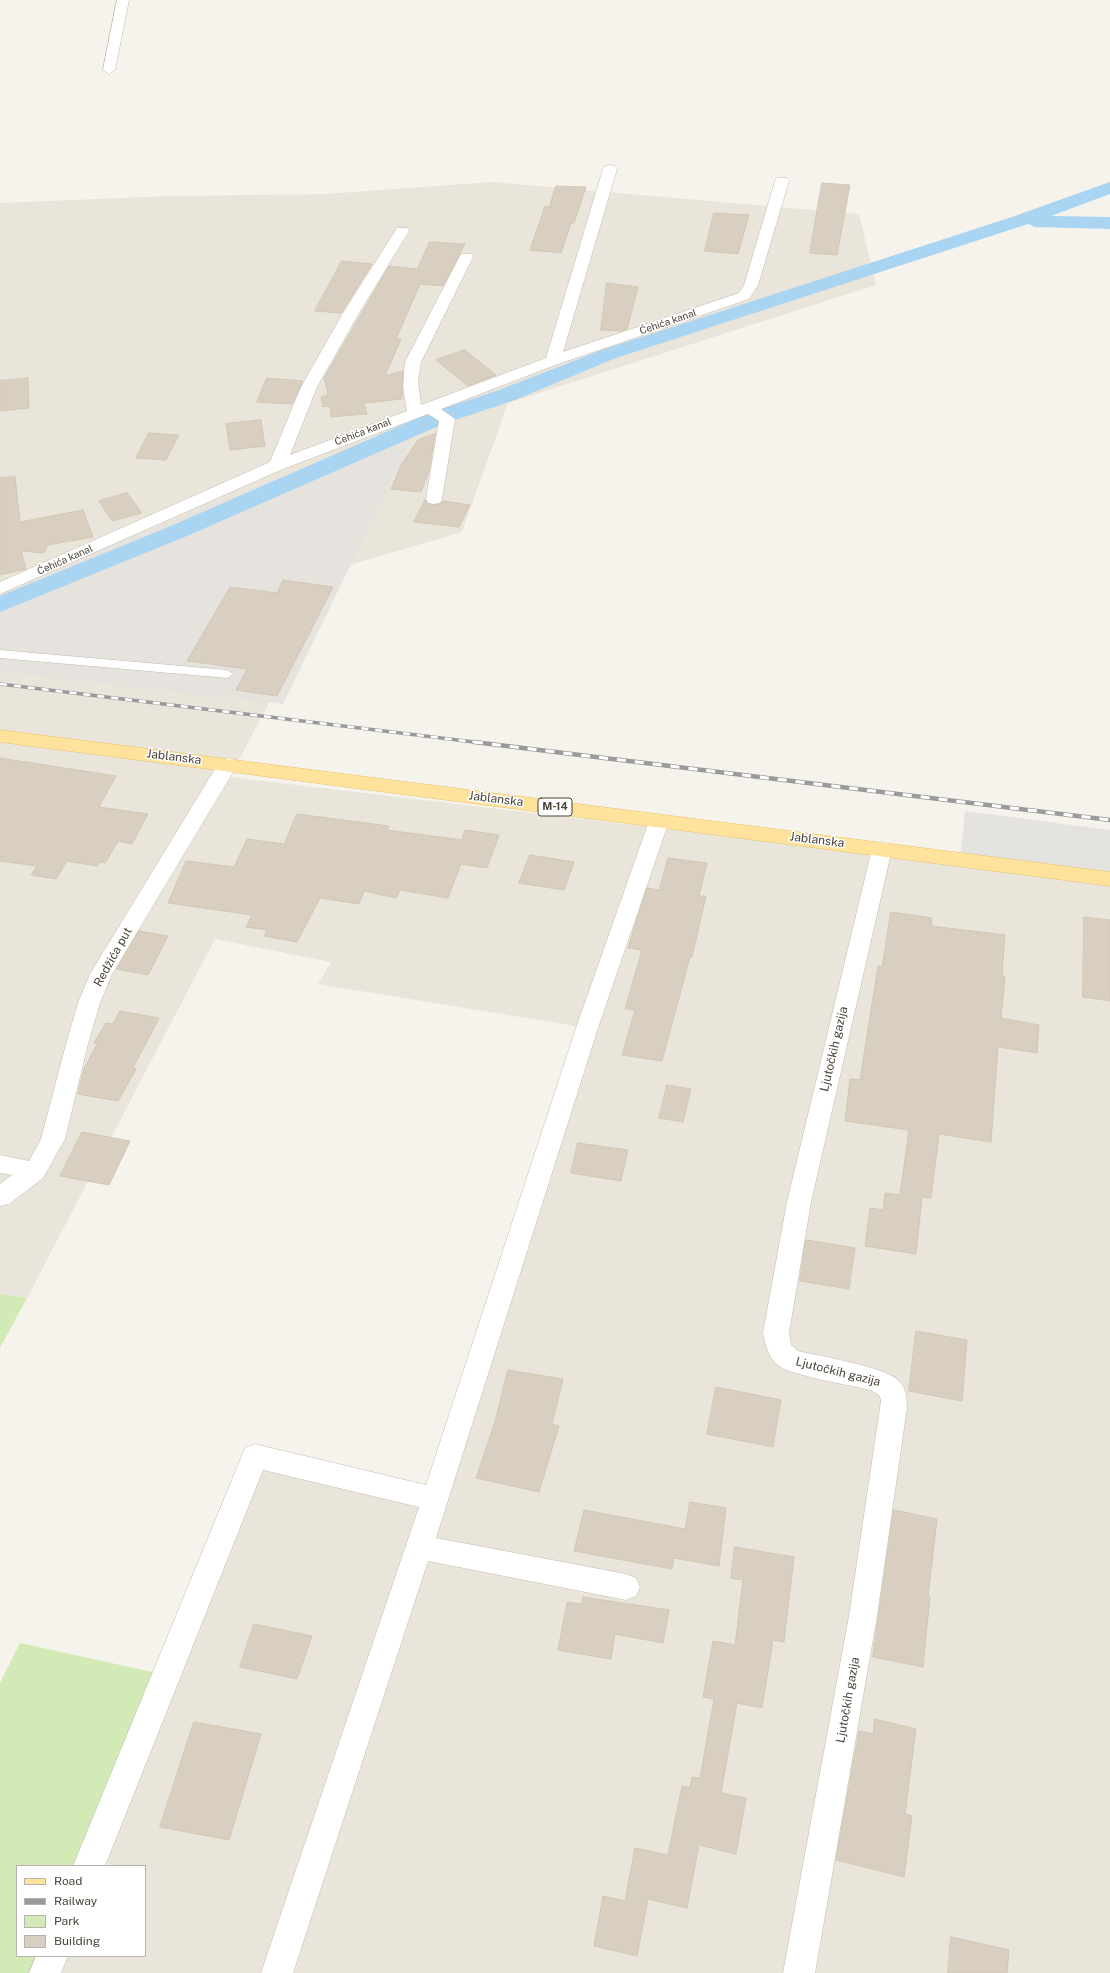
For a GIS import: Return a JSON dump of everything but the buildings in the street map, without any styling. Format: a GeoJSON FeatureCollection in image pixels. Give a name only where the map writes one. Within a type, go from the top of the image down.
{"type":"FeatureCollection","features":[{"type":"Feature","properties":{"kind":"main road","name":"Jablanska"},"geometry":{"type":"LineString","coordinates":[[0,736],[228,764],[659,821],[882,848],[1110,879]]}},
{"type":"Feature","properties":{"kind":"street"},"geometry":{"type":"LineString","coordinates":[[109,70],[123,0]]}},
{"type":"Feature","properties":{"kind":"street"},"geometry":{"type":"LineString","coordinates":[[553,361],[610,169]]}},
{"type":"Feature","properties":{"kind":"street","name":"Ćehića kanal"},"geometry":{"type":"LineString","coordinates":[[0,589],[277,465],[432,413],[553,361],[678,318],[736,300],[744,296],[751,285],[782,182]]}},
{"type":"Feature","properties":{"kind":"street"},"geometry":{"type":"LineString","coordinates":[[277,465],[309,387],[351,313],[402,231]]}},
{"type":"Feature","properties":{"kind":"street"},"geometry":{"type":"LineString","coordinates":[[434,499],[432,413],[412,400],[409,380],[413,362],[466,257]]}},
{"type":"Feature","properties":{"kind":"street","name":"Redžića put"},"geometry":{"type":"LineString","coordinates":[[0,1197],[35,1171],[53,1139],[89,1003],[101,974],[228,764]]}},
{"type":"Feature","properties":{"kind":"street"},"geometry":{"type":"LineString","coordinates":[[277,1973],[436,1499],[587,1028],[659,821]]}},
{"type":"Feature","properties":{"kind":"street","name":"Ljutočkih gazija"},"geometry":{"type":"LineString","coordinates":[[799,1973],[863,1616],[894,1407],[894,1394],[888,1385],[875,1380],[791,1360],[782,1354],[778,1345],[776,1333],[799,1202],[882,848]]}},
{"type":"Feature","properties":{"kind":"street"},"geometry":{"type":"LineString","coordinates":[[0,1164],[35,1171]]}},
{"type":"Feature","properties":{"kind":"street"},"geometry":{"type":"LineString","coordinates":[[89,1865],[255,1456],[436,1499]]}},
{"type":"Feature","properties":{"kind":"street"},"geometry":{"type":"LineString","coordinates":[[420,1547],[626,1587]]}},
{"type":"Feature","properties":{"kind":"street"},"geometry":{"type":"LineString","coordinates":[[45,1973],[52,1957]]}},
{"type":"Feature","properties":{"kind":"lane"},"geometry":{"type":"LineString","coordinates":[[0,654],[227,674]]}},
{"type":"Feature","properties":{"kind":"shaded area"},"geometry":{"type":"Polygon","coordinates":[[[492,182],[859,214],[876,285],[508,403],[462,532],[340,568],[230,777],[960,864],[1110,885],[1110,1973],[45,1973],[52,1957],[146,1957],[146,1865],[89,1865],[255,1456],[435,1499],[587,1028],[318,984],[331,962],[215,939],[27,1298],[0,1294],[0,203],[170,196],[326,194],[492,182]]]}},
{"type":"Feature","properties":{"kind":"shaded area"},"geometry":{"type":"Polygon","coordinates":[[[421,420],[283,704],[0,672],[0,590],[421,420]]]}},
{"type":"Feature","properties":{"kind":"shaded area"},"geometry":{"type":"Polygon","coordinates":[[[965,811],[1110,830],[1110,879],[960,859],[965,811]]]}},
{"type":"Feature","properties":{"kind":"green space"},"geometry":{"type":"Polygon","coordinates":[[[0,1294],[27,1298],[0,1348],[0,1294]]]}},
{"type":"Feature","properties":{"kind":"green space"},"geometry":{"type":"Polygon","coordinates":[[[20,1643],[166,1675],[89,1865],[16,1865],[16,1957],[52,1957],[45,1973],[0,1973],[0,1683],[20,1643]]]}},
{"type":"Feature","properties":{"kind":"waterway"},"geometry":{"type":"LineString","coordinates":[[0,605],[179,531],[435,419],[507,395],[609,354],[1019,221],[1110,188]]}},
{"type":"Feature","properties":{"kind":"waterway"},"geometry":{"type":"LineString","coordinates":[[1035,221],[1110,223]]}},
{"type":"Feature","properties":{"kind":"railway"},"geometry":{"type":"LineString","coordinates":[[0,684],[482,743]]}},
{"type":"Feature","properties":{"kind":"railway"},"geometry":{"type":"LineString","coordinates":[[474,742],[1110,820]]}}]}
